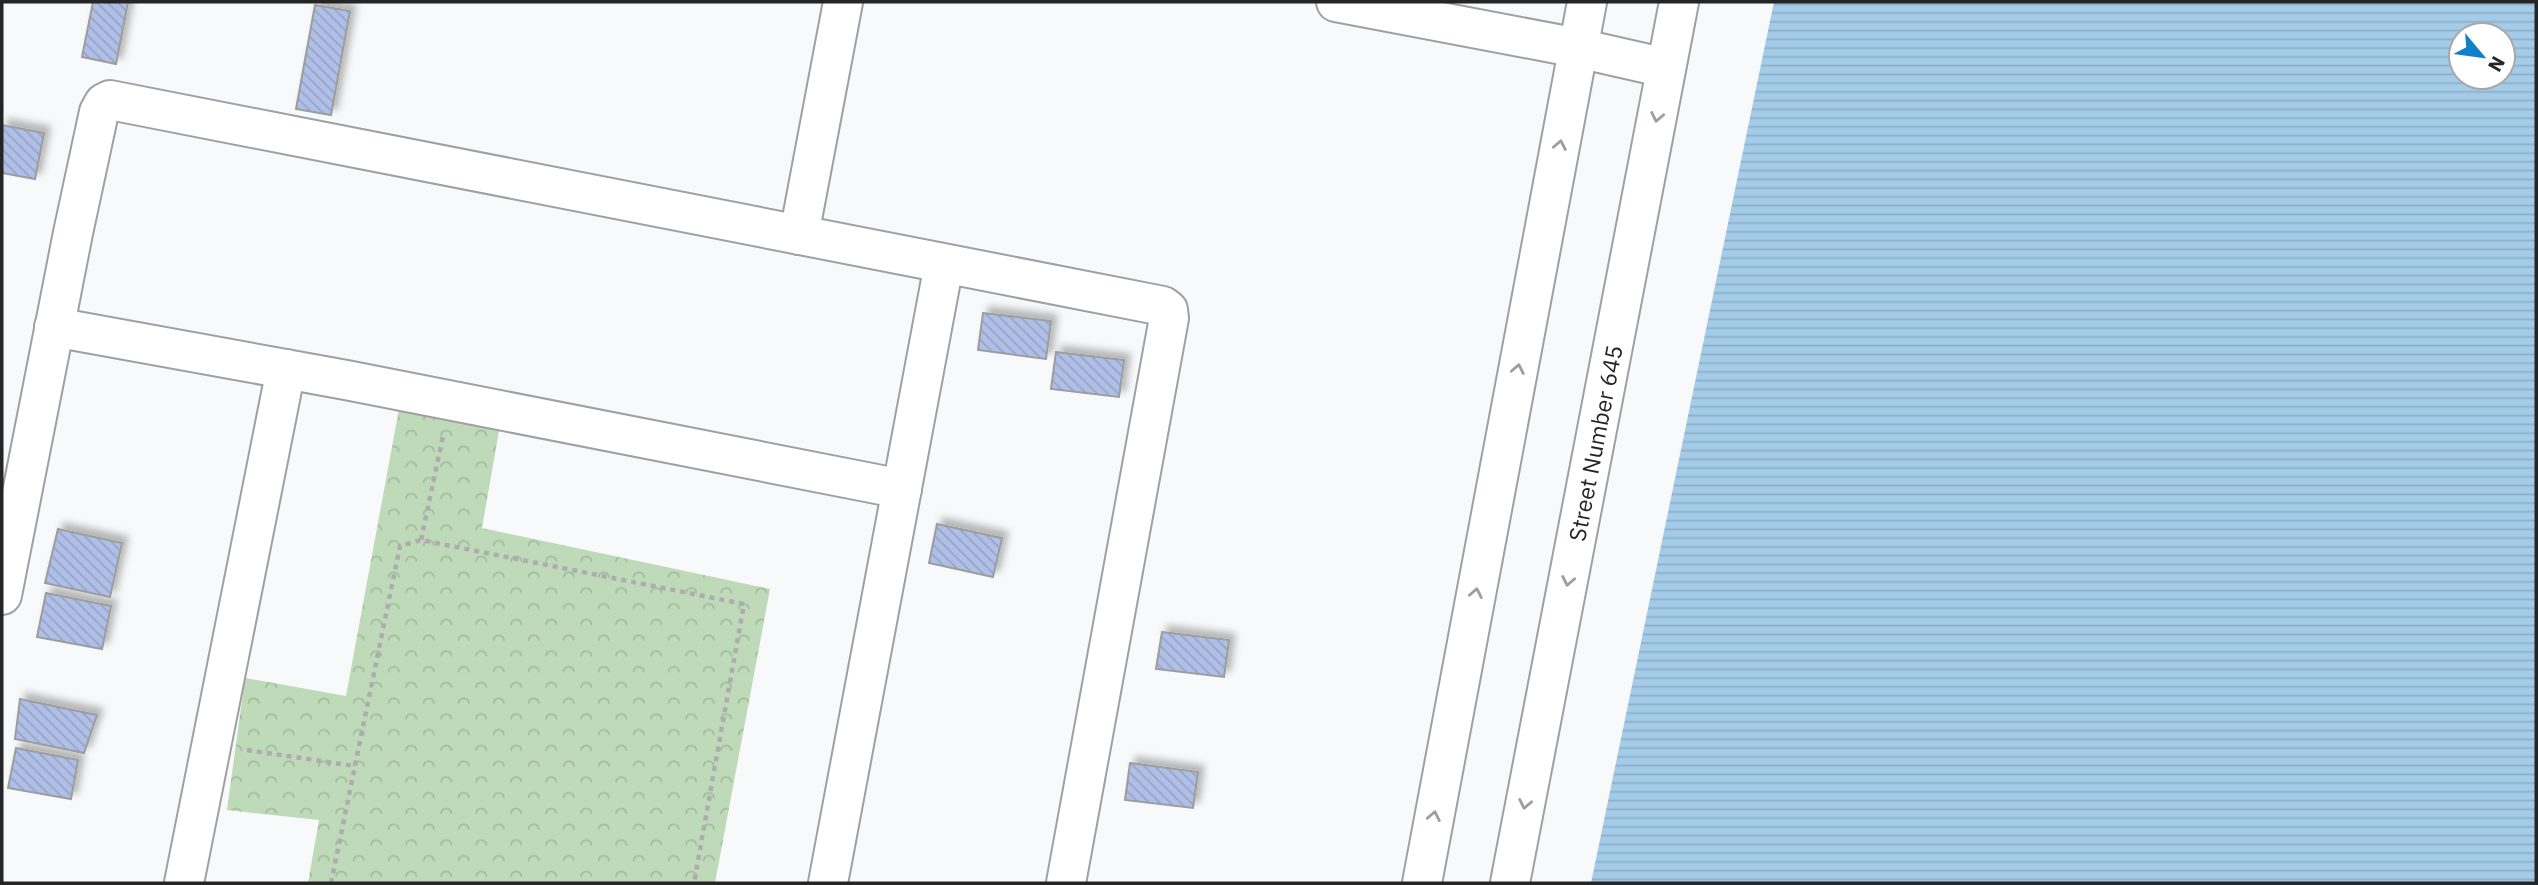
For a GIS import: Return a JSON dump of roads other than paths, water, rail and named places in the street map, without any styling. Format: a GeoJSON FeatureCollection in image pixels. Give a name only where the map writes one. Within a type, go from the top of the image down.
{"type":"FeatureCollection","features":[{"type":"Feature","properties":{"kind":"street"},"geometry":{"type":"LineString","coordinates":[[799,235],[843,2]]}},
{"type":"Feature","properties":{"kind":"street"},"geometry":{"type":"LineString","coordinates":[[1336,2],[1578,48],[1666,68]]}},
{"type":"Feature","properties":{"kind":"street"},"geometry":{"type":"LineString","coordinates":[[1422,883],[1587,2]]}},
{"type":"Feature","properties":{"kind":"street","name":"Street Number 645"},"geometry":{"type":"LineString","coordinates":[[1510,883],[1679,2]]}},
{"type":"Feature","properties":{"kind":"street"},"geometry":{"type":"LineString","coordinates":[[2,594],[99,113],[104,103],[110,100],[1163,306],[1168,310],[1169,318],[1066,883]]}},
{"type":"Feature","properties":{"kind":"street"},"geometry":{"type":"LineString","coordinates":[[828,883],[944,264]]}},
{"type":"Feature","properties":{"kind":"street"},"geometry":{"type":"LineString","coordinates":[[54,327],[286,369],[902,489]]}},
{"type":"Feature","properties":{"kind":"street"},"geometry":{"type":"LineString","coordinates":[[184,883],[286,369]]}},
{"type":"Feature","properties":{"kind":"water"},"geometry":{"type":"Polygon","coordinates":[[[1774,2],[2536,2],[2536,883],[1591,883],[1774,2]]]}}]}
